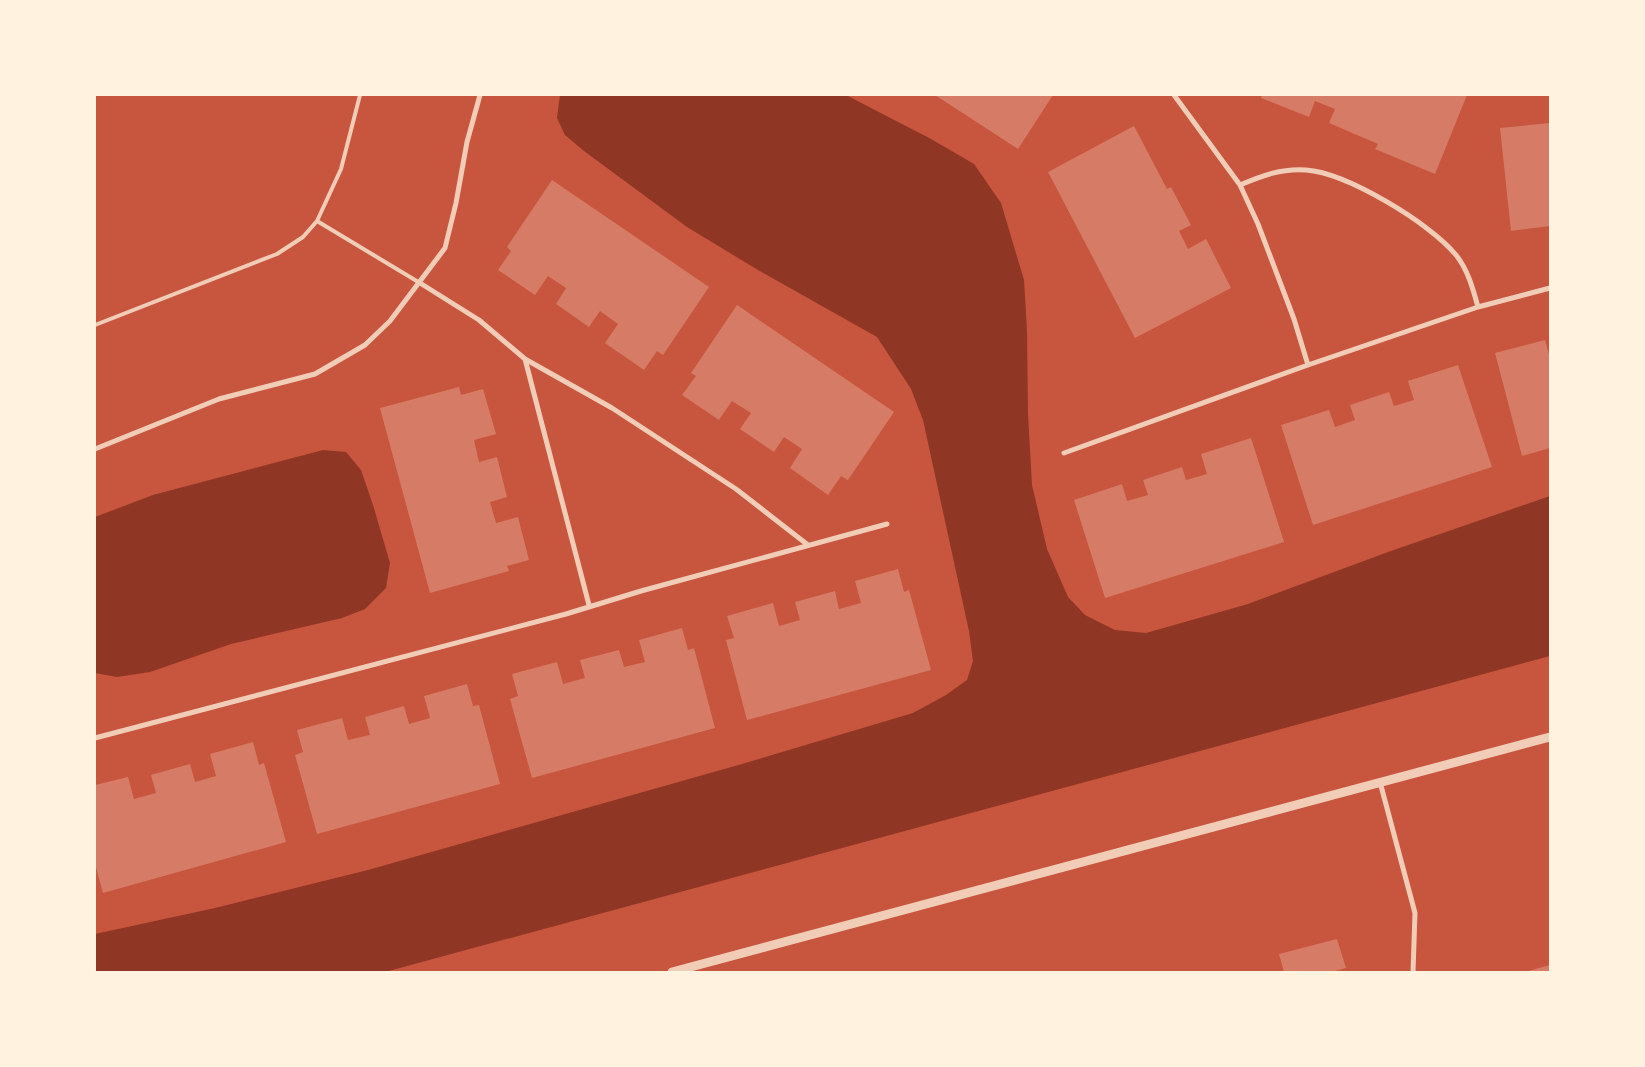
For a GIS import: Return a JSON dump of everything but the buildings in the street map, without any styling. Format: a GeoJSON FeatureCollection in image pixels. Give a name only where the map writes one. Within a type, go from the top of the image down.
{"type":"FeatureCollection","features":[{"type":"Feature","properties":{"kind":"street"},"geometry":{"type":"LineString","coordinates":[[95,449],[219,399],[315,374],[366,344],[390,321],[446,248],[467,142],[480,95]]}},
{"type":"Feature","properties":{"kind":"street"},"geometry":{"type":"LineString","coordinates":[[1174,95],[1240,185],[1258,224],[1294,319],[1308,365]]}},
{"type":"Feature","properties":{"kind":"street"},"geometry":{"type":"LineString","coordinates":[[1240,185],[1278,172],[1306,170],[1333,176],[1379,198],[1427,227],[1456,255],[1471,282],[1478,307]]}},
{"type":"Feature","properties":{"kind":"street"},"geometry":{"type":"LineString","coordinates":[[420,283],[478,320],[525,359],[612,408],[736,489],[808,544]]}},
{"type":"Feature","properties":{"kind":"street"},"geometry":{"type":"LineString","coordinates":[[1064,453],[1308,365],[1478,307],[1550,288]]}},
{"type":"Feature","properties":{"kind":"street"},"geometry":{"type":"LineString","coordinates":[[525,359],[589,605]]}},
{"type":"Feature","properties":{"kind":"street"},"geometry":{"type":"LineString","coordinates":[[95,738],[566,614],[589,605],[887,524]]}},
{"type":"Feature","properties":{"kind":"street"},"geometry":{"type":"LineString","coordinates":[[672,972],[1550,737]]}},
{"type":"Feature","properties":{"kind":"street"},"geometry":{"type":"LineString","coordinates":[[1380,782],[1415,913],[1413,972]]}},
{"type":"Feature","properties":{"kind":"lane"},"geometry":{"type":"LineString","coordinates":[[95,325],[277,254],[303,237],[317,221],[341,169],[360,95]]}},
{"type":"Feature","properties":{"kind":"lane"},"geometry":{"type":"LineString","coordinates":[[317,221],[420,283]]}},
{"type":"Feature","properties":{"kind":"shaded area"},"geometry":{"type":"Polygon","coordinates":[[[560,95],[846,95],[931,139],[974,164],[1001,203],[1024,280],[1032,485],[1047,549],[1068,597],[1085,615],[1115,630],[1146,633],[1248,604],[1388,552],[1550,496],[1550,656],[385,972],[95,972],[95,934],[215,908],[368,870],[742,764],[913,713],[946,695],[967,680],[973,661],[969,631],[923,420],[911,389],[877,337],[758,270],[687,227],[584,151],[565,135],[557,118],[560,95]]]}},
{"type":"Feature","properties":{"kind":"shaded area"},"geometry":{"type":"Polygon","coordinates":[[[323,450],[346,452],[361,470],[390,563],[386,588],[365,609],[342,618],[231,644],[150,672],[117,677],[95,673],[95,517],[153,495],[323,450]]]}}]}
